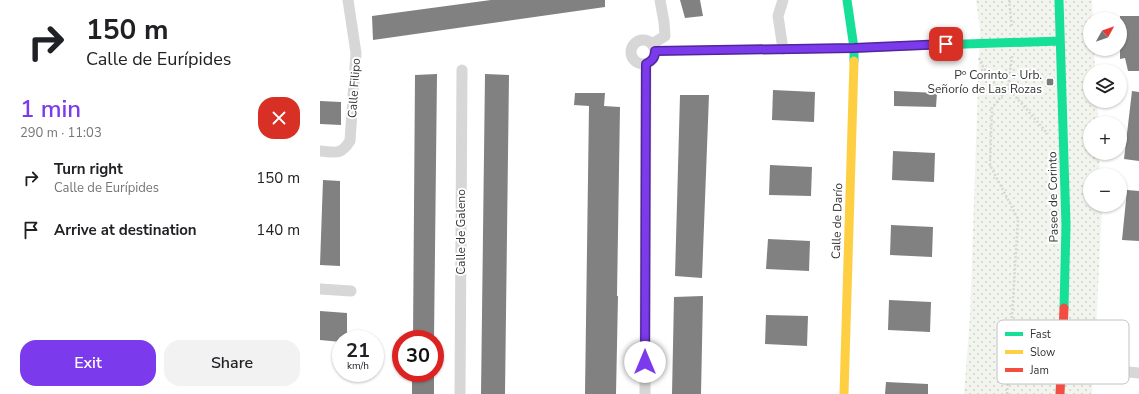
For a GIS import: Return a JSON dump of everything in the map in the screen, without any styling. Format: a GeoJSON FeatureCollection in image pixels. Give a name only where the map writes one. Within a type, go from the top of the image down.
{"type":"FeatureCollection","features":[{"type":"Feature","properties":{"kind":"street","name":"Calle Filipo"},"geometry":{"type":"LineString","coordinates":[[320,151],[338,153],[345,148],[350,141],[356,53],[348,0]]}},
{"type":"Feature","properties":{"kind":"street"},"geometry":{"type":"LineString","coordinates":[[653,48],[664,36],[664,22],[660,0]]}},
{"type":"Feature","properties":{"kind":"street"},"geometry":{"type":"LineString","coordinates":[[783,0],[778,16],[783,49]]}},
{"type":"Feature","properties":{"kind":"street","name":"Calle de Darío"},"geometry":{"type":"LineString","coordinates":[[844,394],[854,48],[847,0]]}},
{"type":"Feature","properties":{"kind":"street","name":"Paseo de Corinto"},"geometry":{"type":"LineString","coordinates":[[1059,0],[1066,224],[1063,320]]}},
{"type":"Feature","properties":{"kind":"street"},"geometry":{"type":"LineString","coordinates":[[642,41],[647,41],[653,48],[653,59],[646,64],[636,62],[632,52],[636,43],[642,41]]}},
{"type":"Feature","properties":{"kind":"street"},"geometry":{"type":"LineString","coordinates":[[653,48],[854,48],[1060,41]]}},
{"type":"Feature","properties":{"kind":"street"},"geometry":{"type":"LineString","coordinates":[[645,394],[646,64]]}},
{"type":"Feature","properties":{"kind":"street","name":"Calle de Galeno"},"geometry":{"type":"LineString","coordinates":[[460,394],[462,70]]}},
{"type":"Feature","properties":{"kind":"street"},"geometry":{"type":"LineString","coordinates":[[320,289],[351,291]]}},
{"type":"Feature","properties":{"kind":"street"},"geometry":{"type":"LineString","coordinates":[[1129,372],[1139,373]]}},
{"type":"Feature","properties":{"kind":"street","name":"Paseo de Corinto"},"geometry":{"type":"LineString","coordinates":[[1060,394],[1061,384]]}},
{"type":"Feature","properties":{"kind":"path"},"geometry":{"type":"LineString","coordinates":[[1009,0],[1014,42],[1008,88],[992,108],[990,165],[1018,219],[1012,320]]}},
{"type":"Feature","properties":{"kind":"path"},"geometry":{"type":"LineString","coordinates":[[977,43],[978,55],[992,81],[999,88],[1008,88],[1050,137],[1063,139]]}},
{"type":"Feature","properties":{"kind":"path"},"geometry":{"type":"LineString","coordinates":[[1007,394],[1008,384]]}},
{"type":"Feature","properties":{"kind":"shaded area"},"geometry":{"type":"Polygon","coordinates":[[[976,0],[1092,0],[1093,12],[1083,12],[1083,56],[1094,56],[1095,64],[1083,64],[1083,108],[1097,108],[1098,116],[1083,116],[1083,160],[1099,160],[1100,168],[1083,168],[1083,212],[1102,212],[1097,320],[997,320],[997,384],[1093,384],[1092,394],[964,394],[970,317],[980,28],[976,0]]]}},
{"type":"Feature","properties":{"kind":"building"},"geometry":{"type":"Polygon","coordinates":[[[491,0],[605,0],[605,7],[373,40],[372,16],[491,0]]]}},
{"type":"Feature","properties":{"kind":"building"},"geometry":{"type":"Polygon","coordinates":[[[680,0],[700,0],[703,16],[685,18],[680,0]]]}},
{"type":"Feature","properties":{"kind":"building"},"geometry":{"type":"Polygon","coordinates":[[[1127,16],[1139,16],[1139,71],[1128,71],[1125,58],[1120,59],[1120,56],[1127,56],[1127,16]]]}},
{"type":"Feature","properties":{"kind":"building"},"geometry":{"type":"Polygon","coordinates":[[[437,74],[434,330],[413,330],[415,75],[437,74]]]}},
{"type":"Feature","properties":{"kind":"building"},"geometry":{"type":"Polygon","coordinates":[[[485,74],[509,75],[505,394],[481,394],[485,74]]]}},
{"type":"Feature","properties":{"kind":"building"},"geometry":{"type":"Polygon","coordinates":[[[773,90],[815,92],[814,122],[772,120],[773,90]]]}},
{"type":"Feature","properties":{"kind":"building"},"geometry":{"type":"Polygon","coordinates":[[[894,91],[937,93],[936,107],[894,106],[894,91]]]}},
{"type":"Feature","properties":{"kind":"building"},"geometry":{"type":"Polygon","coordinates":[[[1132,91],[1139,92],[1139,161],[1127,159],[1127,134],[1132,91]]]}},
{"type":"Feature","properties":{"kind":"building"},"geometry":{"type":"Polygon","coordinates":[[[575,93],[605,93],[604,106],[620,107],[616,394],[585,394],[589,106],[574,105],[575,93]]]}},
{"type":"Feature","properties":{"kind":"building"},"geometry":{"type":"Polygon","coordinates":[[[680,95],[709,95],[702,278],[675,276],[680,95]]]}},
{"type":"Feature","properties":{"kind":"building"},"geometry":{"type":"Polygon","coordinates":[[[320,101],[341,102],[341,125],[320,124],[320,101]]]}},
{"type":"Feature","properties":{"kind":"building"},"geometry":{"type":"Polygon","coordinates":[[[893,151],[935,153],[934,182],[892,180],[893,151]]]}},
{"type":"Feature","properties":{"kind":"building"},"geometry":{"type":"Polygon","coordinates":[[[770,165],[812,167],[811,196],[769,195],[770,165]]]}},
{"type":"Feature","properties":{"kind":"building"},"geometry":{"type":"Polygon","coordinates":[[[323,180],[340,181],[340,266],[320,265],[323,180]]]}},
{"type":"Feature","properties":{"kind":"building"},"geometry":{"type":"Polygon","coordinates":[[[1127,190],[1139,191],[1139,241],[1122,240],[1125,212],[1127,212],[1127,190]]]}},
{"type":"Feature","properties":{"kind":"building"},"geometry":{"type":"Polygon","coordinates":[[[891,225],[933,227],[932,257],[890,255],[891,225]]]}},
{"type":"Feature","properties":{"kind":"building"},"geometry":{"type":"Polygon","coordinates":[[[768,239],[810,241],[809,271],[766,269],[768,239]]]}},
{"type":"Feature","properties":{"kind":"building"},"geometry":{"type":"Polygon","coordinates":[[[703,296],[701,394],[672,394],[674,297],[703,296]]]}},
{"type":"Feature","properties":{"kind":"building"},"geometry":{"type":"Polygon","coordinates":[[[889,300],[931,302],[930,332],[888,330],[889,300]]]}},
{"type":"Feature","properties":{"kind":"building"},"geometry":{"type":"Polygon","coordinates":[[[320,311],[347,313],[347,330],[332,330],[332,341],[320,340],[320,311]]]}},
{"type":"Feature","properties":{"kind":"building"},"geometry":{"type":"Polygon","coordinates":[[[766,315],[808,316],[807,346],[765,344],[766,315]]]}},
{"type":"Feature","properties":{"kind":"building"},"geometry":{"type":"Polygon","coordinates":[[[412,382],[434,382],[434,394],[412,394],[412,382]]]}},
{"type":"Feature","properties":{"kind":"building"},"geometry":{"type":"Polygon","coordinates":[[[886,382],[928,384],[928,394],[885,394],[886,382]]]}},
{"type":"Feature","properties":{"kind":"traffic: fast"},"geometry":{"type":"LineString","coordinates":[[847,0],[854,48],[854,61]]}},
{"type":"Feature","properties":{"kind":"traffic: fast"},"geometry":{"type":"LineString","coordinates":[[1059,0],[1066,225],[1064,308]]}},
{"type":"Feature","properties":{"kind":"traffic: fast"},"geometry":{"type":"LineString","coordinates":[[935,45],[1060,41]]}},
{"type":"Feature","properties":{"kind":"traffic: slow"},"geometry":{"type":"LineString","coordinates":[[655,51],[854,48],[935,45]]}},
{"type":"Feature","properties":{"kind":"traffic: slow"},"geometry":{"type":"LineString","coordinates":[[844,394],[854,61]]}},
{"type":"Feature","properties":{"kind":"traffic: jam"},"geometry":{"type":"LineString","coordinates":[[1063,320],[1064,308]]}},
{"type":"Feature","properties":{"kind":"traffic: jam"},"geometry":{"type":"LineString","coordinates":[[1060,384],[1060,394]]}},
{"type":"Feature","properties":{"kind":"place","name":"Pº Corinto - Urb. Señorío de Las Rozas"},"geometry":{"type":"Point","coordinates":[1050,82]}},
{"type":"Feature","properties":{"kind":"route"},"geometry":{"type":"LineString","coordinates":[[645,362],[646,64],[653,59],[655,56],[655,51],[854,48],[946,44]]}}]}
